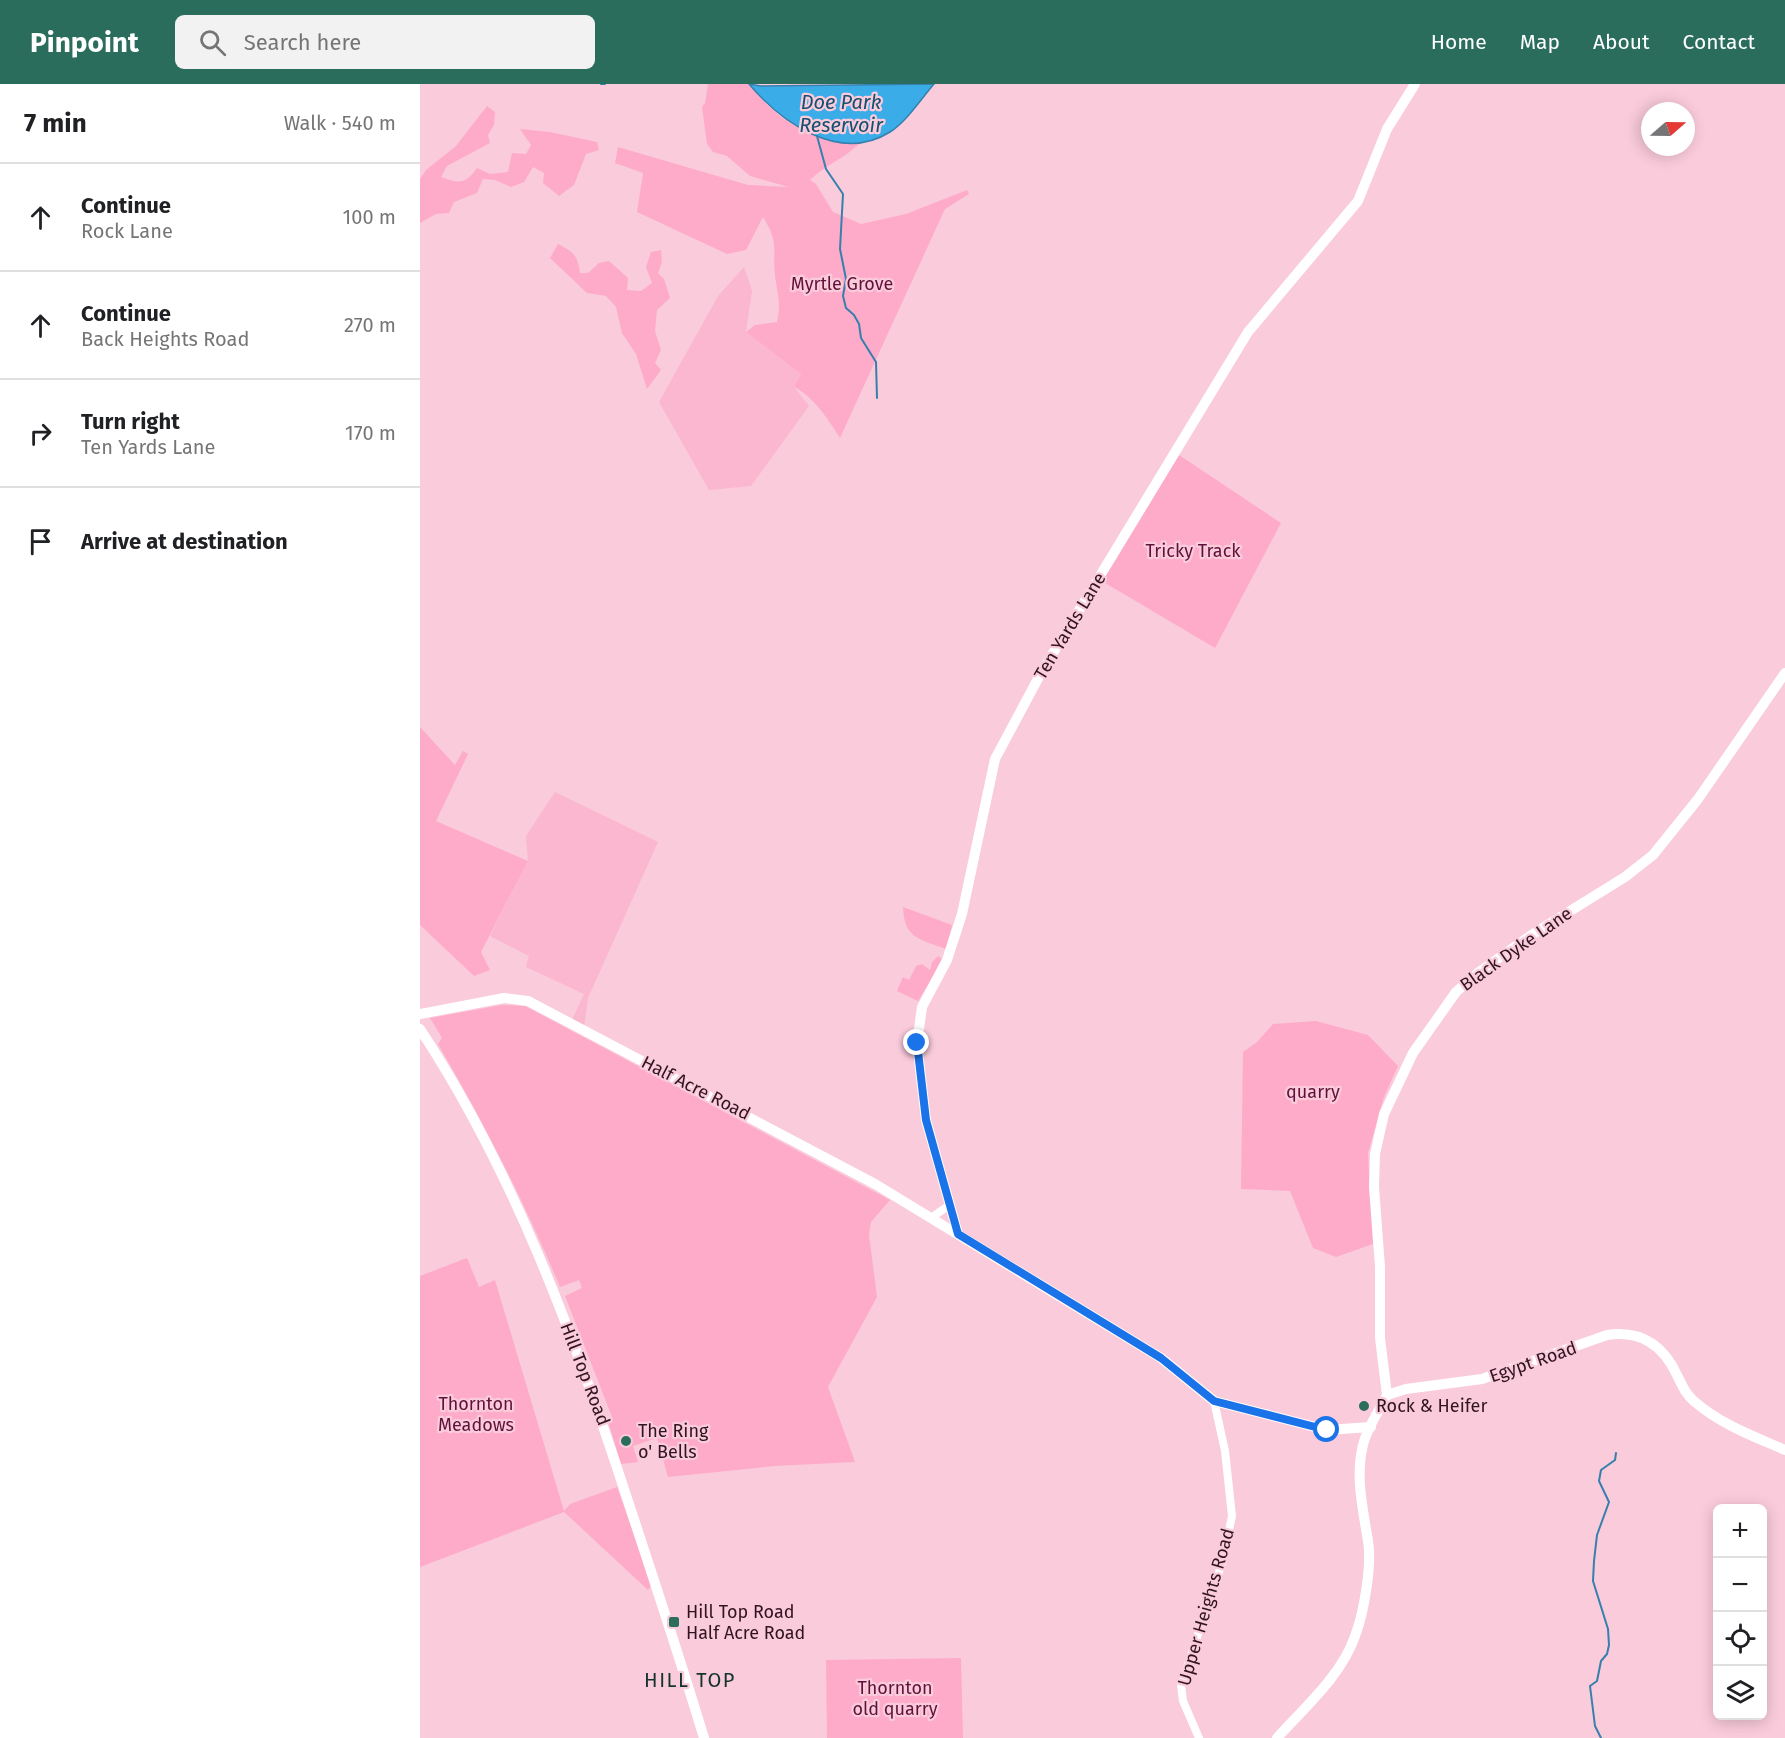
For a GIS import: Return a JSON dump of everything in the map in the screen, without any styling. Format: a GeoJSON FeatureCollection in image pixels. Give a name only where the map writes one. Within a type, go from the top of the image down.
{"type":"FeatureCollection","features":[{"type":"Feature","properties":{"kind":"street","name":"Ten Yards Lane"},"geometry":{"type":"LineString","coordinates":[[958,1234],[948,1206],[922,1099],[917,1043],[919,1022],[929,991],[947,960],[955,939],[989,780],[1003,740],[1041,673],[1248,332],[1358,201],[1387,129],[1415,84]]}},
{"type":"Feature","properties":{"kind":"street","name":"Black Dyke Lane"},"geometry":{"type":"LineString","coordinates":[[1387,1395],[1380,1338],[1380,1267],[1374,1187],[1375,1154],[1384,1114],[1413,1053],[1456,992],[1479,972],[1533,934],[1626,877],[1653,855],[1698,799],[1785,673]]}},
{"type":"Feature","properties":{"kind":"street","name":"Half Acre Road"},"geometry":{"type":"LineString","coordinates":[[420,1014],[504,998],[528,1002],[806,1146],[931,1218],[1161,1358],[1214,1401]]}},
{"type":"Feature","properties":{"kind":"street","name":"Hill Top Road"},"geometry":{"type":"LineString","coordinates":[[420,1029],[467,1108],[551,1285],[598,1407],[672,1632],[704,1738]]}},
{"type":"Feature","properties":{"kind":"street"},"geometry":{"type":"LineString","coordinates":[[931,1218],[948,1206]]}},
{"type":"Feature","properties":{"kind":"street","name":"Egypt Road"},"geometry":{"type":"LineString","coordinates":[[1387,1395],[1406,1389],[1482,1379],[1607,1335],[1622,1333],[1647,1340],[1660,1348],[1669,1359],[1683,1389],[1708,1413],[1731,1427],[1785,1450]]}},
{"type":"Feature","properties":{"kind":"street"},"geometry":{"type":"LineString","coordinates":[[1277,1738],[1335,1672],[1355,1637],[1366,1581],[1368,1543],[1360,1496],[1360,1464],[1363,1442],[1387,1395]]}},
{"type":"Feature","properties":{"kind":"street"},"geometry":{"type":"LineString","coordinates":[[1214,1401],[1327,1430],[1371,1427]]}},
{"type":"Feature","properties":{"kind":"street","name":"Upper Heights Road"},"geometry":{"type":"LineString","coordinates":[[1199,1738],[1183,1701],[1181,1685],[1222,1563],[1232,1516],[1225,1451],[1214,1401]]}},
{"type":"Feature","properties":{"kind":"shaded area"},"geometry":{"type":"Polygon","coordinates":[[[744,267],[752,291],[746,332],[801,374],[794,387],[809,406],[751,486],[709,490],[659,402],[718,296],[744,267]]]}},
{"type":"Feature","properties":{"kind":"shaded area"},"geometry":{"type":"Polygon","coordinates":[[[555,792],[658,842],[588,998],[584,1027],[572,1020],[584,994],[526,967],[529,956],[490,936],[528,861],[526,836],[555,792]]]}},
{"type":"Feature","properties":{"kind":"green space","name":"Myrtle Grove"},"geometry":{"type":"Polygon","coordinates":[[[708,84],[749,84],[766,104],[797,128],[837,143],[862,141],[810,180],[816,184],[833,212],[861,224],[906,214],[967,190],[969,194],[945,209],[840,438],[814,403],[794,387],[801,374],[746,332],[755,325],[777,322],[779,299],[775,276],[774,246],[772,234],[763,217],[746,250],[727,254],[637,212],[643,173],[615,163],[618,147],[748,185],[789,187],[750,176],[727,156],[713,152],[707,144],[702,107],[705,103],[708,84]]]}},
{"type":"Feature","properties":{"kind":"green space"},"geometry":{"type":"Polygon","coordinates":[[[487,106],[495,112],[494,125],[488,135],[490,143],[447,166],[441,177],[453,181],[466,180],[477,168],[490,174],[508,172],[512,153],[526,154],[531,145],[520,129],[550,132],[597,142],[599,150],[586,154],[574,185],[559,196],[543,183],[544,173],[533,167],[524,182],[511,187],[495,180],[483,179],[477,193],[454,202],[449,213],[436,214],[420,223],[420,179],[426,170],[456,146],[487,106]]]}},
{"type":"Feature","properties":{"kind":"green space"},"geometry":{"type":"Polygon","coordinates":[[[558,244],[574,255],[580,273],[588,273],[599,263],[609,261],[628,278],[627,290],[641,291],[652,283],[646,267],[651,252],[661,250],[662,262],[658,273],[664,279],[670,298],[657,310],[655,331],[661,350],[655,363],[661,370],[647,389],[636,354],[622,333],[616,307],[606,296],[587,293],[550,258],[558,244]]]}},
{"type":"Feature","properties":{"kind":"green space","name":"Tricky Track"},"geometry":{"type":"Polygon","coordinates":[[[1176,453],[1281,523],[1215,648],[1100,580],[1176,453]]]}},
{"type":"Feature","properties":{"kind":"green space"},"geometry":{"type":"Polygon","coordinates":[[[420,727],[455,765],[463,751],[468,754],[436,821],[528,861],[481,952],[490,970],[474,976],[420,925],[420,727]]]}},
{"type":"Feature","properties":{"kind":"green space"},"geometry":{"type":"Polygon","coordinates":[[[903,907],[952,925],[946,949],[921,940],[910,932],[906,926],[903,907]]]}},
{"type":"Feature","properties":{"kind":"green space"},"geometry":{"type":"Polygon","coordinates":[[[938,956],[943,960],[918,1001],[897,991],[903,977],[909,980],[916,966],[922,964],[930,970],[932,962],[938,956]]]}},
{"type":"Feature","properties":{"kind":"green space"},"geometry":{"type":"Polygon","coordinates":[[[502,1005],[525,1006],[890,1200],[871,1222],[869,1235],[877,1297],[828,1387],[855,1462],[775,1466],[668,1477],[657,1438],[633,1446],[638,1462],[621,1464],[607,1418],[612,1417],[565,1296],[582,1288],[579,1280],[560,1287],[503,1164],[438,1044],[442,1038],[430,1018],[502,1005]]]}},
{"type":"Feature","properties":{"kind":"green space","name":"quarry"},"geometry":{"type":"Polygon","coordinates":[[[1316,1021],[1368,1035],[1398,1066],[1384,1097],[1368,1153],[1373,1244],[1336,1257],[1313,1248],[1290,1191],[1241,1189],[1243,1052],[1257,1042],[1273,1024],[1316,1021]]]}},
{"type":"Feature","properties":{"kind":"green space","name":"Thornton Meadows"},"geometry":{"type":"Polygon","coordinates":[[[467,1258],[479,1287],[495,1280],[564,1511],[570,1504],[617,1487],[652,1585],[648,1590],[564,1512],[420,1567],[420,1276],[467,1258]]]}},
{"type":"Feature","properties":{"kind":"green space","name":"Thornton old quarry"},"geometry":{"type":"Polygon","coordinates":[[[961,1658],[963,1738],[827,1738],[826,1660],[961,1658]]]}},
{"type":"Feature","properties":{"kind":"water","name":"Doe Park Reservoir"},"geometry":{"type":"Polygon","coordinates":[[[749,84],[761,86],[934,84],[908,116],[890,132],[871,141],[851,143],[831,141],[794,124],[777,112],[749,84]]]}},
{"type":"Feature","properties":{"kind":"waterway"},"geometry":{"type":"LineString","coordinates":[[817,136],[826,169],[843,194],[840,249],[846,279],[843,296],[846,308],[854,315],[859,324],[861,338],[876,362],[877,398]]}},
{"type":"Feature","properties":{"kind":"waterway"},"geometry":{"type":"LineString","coordinates":[[1601,1738],[1595,1726],[1590,1686],[1597,1681],[1601,1661],[1607,1654],[1609,1645],[1608,1629],[1593,1581],[1594,1561],[1597,1535],[1609,1502],[1599,1481],[1601,1470],[1615,1460],[1616,1453]]}},
{"type":"Feature","properties":{"kind":"place","name":"Rock & Heifer"},"geometry":{"type":"Point","coordinates":[1364,1406]}},
{"type":"Feature","properties":{"kind":"place","name":"The Ring o' Bells"},"geometry":{"type":"Point","coordinates":[626,1441]}},
{"type":"Feature","properties":{"kind":"place","name":"Hill Top Road Half Acre Road"},"geometry":{"type":"Point","coordinates":[674,1622]}},
{"type":"Feature","properties":{"kind":"district","name":"HILL TOP"},"geometry":{"type":"Point","coordinates":[690,1680]}},
{"type":"Feature","properties":{"kind":"route"},"geometry":{"type":"LineString","coordinates":[[917,1043],[926,1120],[948,1206],[958,1234],[1161,1358],[1196,1389],[1214,1401],[1327,1430]]}}]}
